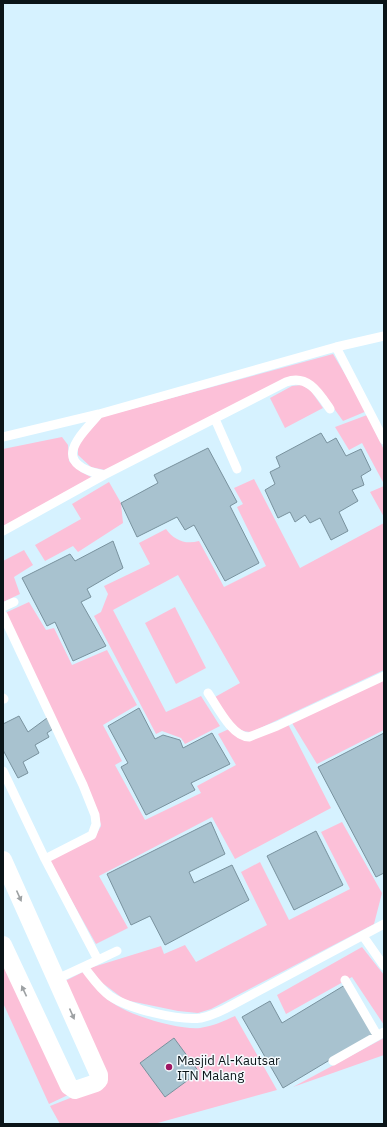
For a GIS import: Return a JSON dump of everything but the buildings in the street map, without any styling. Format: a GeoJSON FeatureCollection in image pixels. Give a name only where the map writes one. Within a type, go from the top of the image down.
{"type":"FeatureCollection","features":[{"type":"Feature","properties":{"kind":"street"},"geometry":{"type":"LineString","coordinates":[[3,860],[99,1075],[99,1080],[96,1083],[78,1089],[71,1089],[67,1084],[3,945]]}},
{"type":"Feature","properties":{"kind":"lane"},"geometry":{"type":"LineString","coordinates":[[3,437],[99,414],[336,347],[383,337]]}},
{"type":"Feature","properties":{"kind":"lane"},"geometry":{"type":"LineString","coordinates":[[336,347],[384,440]]}},
{"type":"Feature","properties":{"kind":"lane"},"geometry":{"type":"LineString","coordinates":[[3,531],[104,476],[294,379],[301,380],[313,386],[330,409]]}},
{"type":"Feature","properties":{"kind":"lane"},"geometry":{"type":"LineString","coordinates":[[99,414],[75,441],[72,453],[76,462],[82,467],[104,476]]}},
{"type":"Feature","properties":{"kind":"lane"},"geometry":{"type":"LineString","coordinates":[[214,419],[237,469]]}},
{"type":"Feature","properties":{"kind":"lane"},"geometry":{"type":"LineString","coordinates":[[3,607],[14,602]]}},
{"type":"Feature","properties":{"kind":"lane"},"geometry":{"type":"LineString","coordinates":[[3,615],[83,785],[96,824],[92,835],[45,858]]}},
{"type":"Feature","properties":{"kind":"lane"},"geometry":{"type":"LineString","coordinates":[[208,694],[236,732],[244,737],[249,737],[277,726],[384,676]]}},
{"type":"Feature","properties":{"kind":"lane"},"geometry":{"type":"LineString","coordinates":[[3,771],[45,858],[98,960]]}},
{"type":"Feature","properties":{"kind":"lane"},"geometry":{"type":"LineString","coordinates":[[84,967],[100,988],[122,1003],[149,1012],[183,1018],[200,1018],[224,1010],[384,924]]}},
{"type":"Feature","properties":{"kind":"lane"},"geometry":{"type":"LineString","coordinates":[[363,936],[384,966]]}},
{"type":"Feature","properties":{"kind":"lane"},"geometry":{"type":"LineString","coordinates":[[57,979],[117,951]]}},
{"type":"Feature","properties":{"kind":"lane"},"geometry":{"type":"LineString","coordinates":[[333,1061],[381,1033],[345,980]]}},
{"type":"Feature","properties":{"kind":"shaded area"},"geometry":{"type":"Polygon","coordinates":[[[333,354],[367,411],[343,421],[320,389],[298,376],[105,470],[91,467],[78,455],[78,444],[102,417],[333,354]]]}},
{"type":"Feature","properties":{"kind":"shaded area"},"geometry":{"type":"Polygon","coordinates":[[[302,385],[311,391],[323,408],[285,428],[270,398],[292,386],[302,385]]]}},
{"type":"Feature","properties":{"kind":"shaded area"},"geometry":{"type":"Polygon","coordinates":[[[367,415],[384,450],[384,484],[362,443],[349,450],[335,427],[367,415]]]}},
{"type":"Feature","properties":{"kind":"shaded area"},"geometry":{"type":"Polygon","coordinates":[[[62,437],[68,445],[69,461],[81,472],[93,478],[3,528],[3,449],[62,437]]]}},
{"type":"Feature","properties":{"kind":"shaded area"},"geometry":{"type":"Polygon","coordinates":[[[254,479],[300,568],[384,523],[384,670],[252,732],[239,729],[226,716],[215,697],[240,683],[178,575],[113,610],[166,712],[201,696],[220,726],[185,744],[181,738],[162,731],[156,734],[94,616],[101,612],[108,594],[104,586],[150,564],[139,543],[166,529],[180,541],[199,541],[224,587],[266,566],[237,507],[243,504],[234,488],[254,479]]]}},
{"type":"Feature","properties":{"kind":"shaded area"},"geometry":{"type":"Polygon","coordinates":[[[109,482],[121,503],[123,523],[78,552],[73,546],[45,561],[35,545],[81,519],[72,504],[109,482]]]}},
{"type":"Feature","properties":{"kind":"shaded area"},"geometry":{"type":"Polygon","coordinates":[[[384,486],[384,517],[370,492],[384,486]]]}},
{"type":"Feature","properties":{"kind":"shaded area"},"geometry":{"type":"Polygon","coordinates":[[[24,550],[33,565],[14,577],[20,594],[3,602],[3,561],[24,550]]]}},
{"type":"Feature","properties":{"kind":"shaded area"},"geometry":{"type":"Polygon","coordinates":[[[29,602],[46,630],[54,628],[72,665],[107,650],[137,705],[103,725],[122,761],[115,765],[145,820],[201,793],[197,786],[236,765],[218,734],[229,729],[240,739],[288,724],[331,808],[235,859],[212,817],[99,876],[128,928],[96,944],[49,860],[94,839],[101,826],[98,812],[5,613],[29,602]]]}},
{"type":"Feature","properties":{"kind":"shaded area"},"geometry":{"type":"Polygon","coordinates":[[[175,607],[206,668],[176,684],[145,623],[175,607]]]}},
{"type":"Feature","properties":{"kind":"shaded area"},"geometry":{"type":"Polygon","coordinates":[[[384,680],[384,730],[317,764],[292,723],[384,680]]]}},
{"type":"Feature","properties":{"kind":"shaded area"},"geometry":{"type":"Polygon","coordinates":[[[342,822],[382,893],[374,924],[211,1009],[198,1013],[178,1011],[125,1000],[101,982],[90,968],[161,946],[164,954],[185,945],[196,962],[267,925],[241,872],[260,862],[289,920],[350,889],[321,832],[342,822]]]}},
{"type":"Feature","properties":{"kind":"shaded area"},"geometry":{"type":"Polygon","coordinates":[[[362,947],[384,975],[384,1025],[352,977],[286,1014],[277,995],[362,947]]]}},
{"type":"Feature","properties":{"kind":"shaded area"},"geometry":{"type":"Polygon","coordinates":[[[3,955],[68,1095],[49,1104],[3,1003],[3,955]]]}},
{"type":"Feature","properties":{"kind":"shaded area"},"geometry":{"type":"Polygon","coordinates":[[[83,972],[102,994],[113,1003],[136,1015],[150,1020],[164,1024],[200,1028],[214,1025],[235,1016],[277,1090],[154,1124],[60,1124],[50,1106],[103,1085],[63,982],[83,972]]]}},
{"type":"Feature","properties":{"kind":"shaded area"},"geometry":{"type":"Polygon","coordinates":[[[384,1038],[384,1055],[293,1087],[384,1038]]]}},
{"type":"Feature","properties":{"kind":"place","name":"Masjid Al-Kautsar ITN Malang"},"geometry":{"type":"Point","coordinates":[169,1067]}}]}
